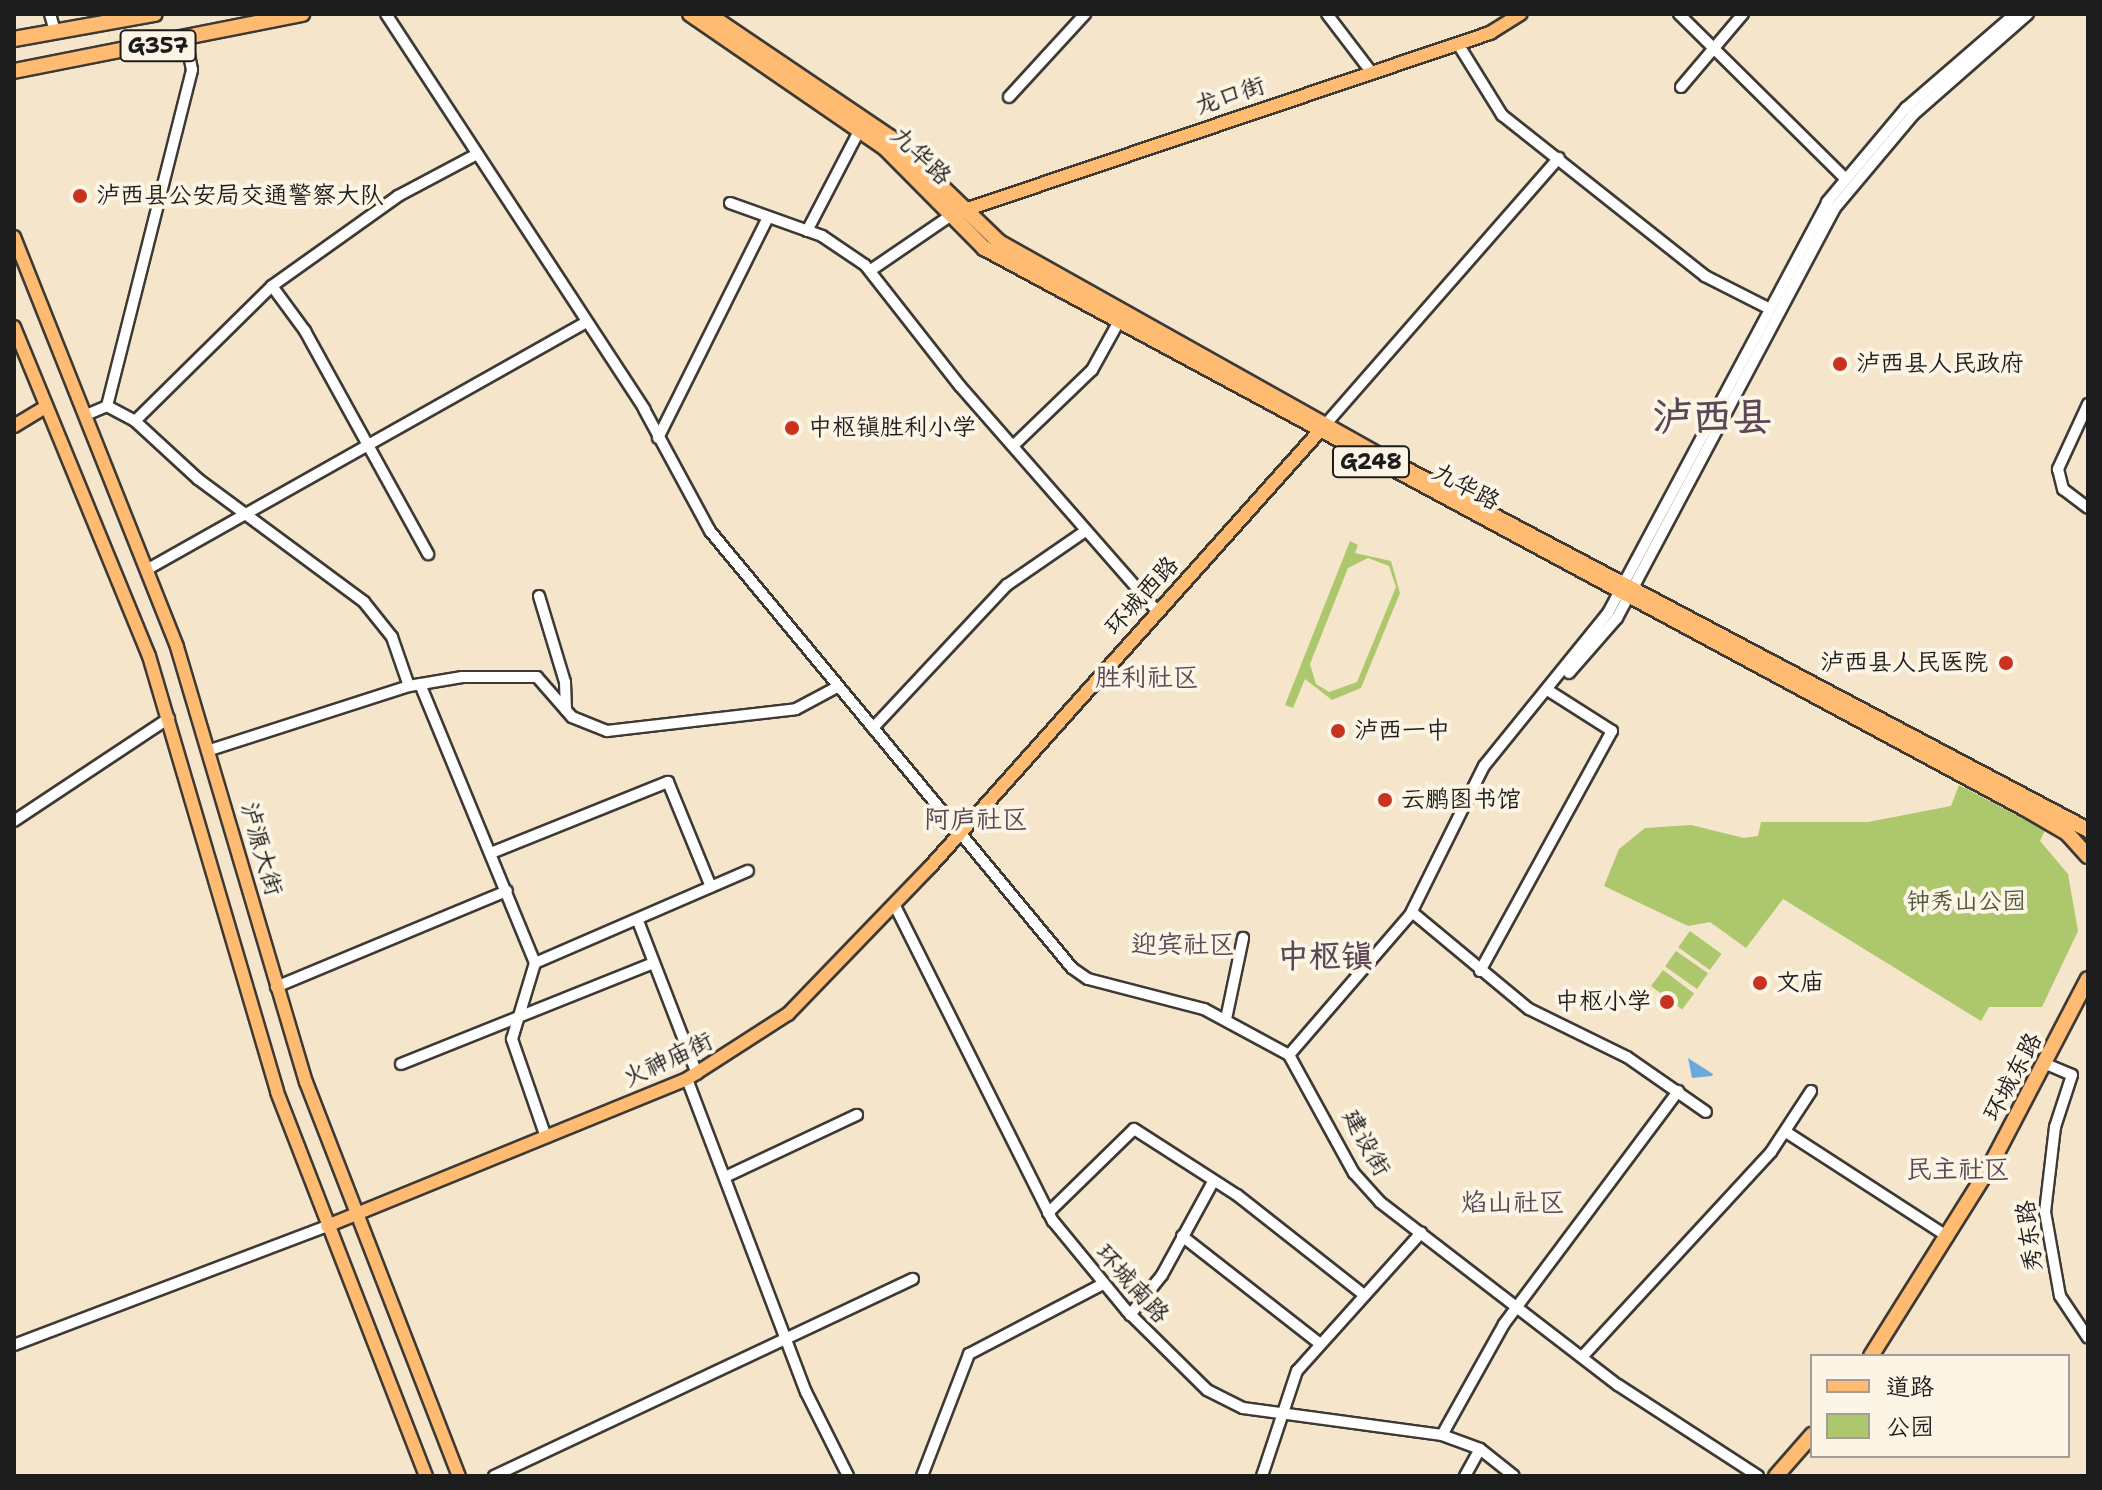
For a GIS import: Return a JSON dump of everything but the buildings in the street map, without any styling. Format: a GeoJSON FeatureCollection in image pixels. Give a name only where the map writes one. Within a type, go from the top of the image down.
{"type":"FeatureCollection","features":[{"type":"Feature","properties":{"kind":"highway","name":"G357"},"geometry":{"type":"LineString","coordinates":[[14,39],[155,14]]}},
{"type":"Feature","properties":{"kind":"highway","name":"G357"},"geometry":{"type":"LineString","coordinates":[[14,71],[186,40],[302,14]]}},
{"type":"Feature","properties":{"kind":"highway","name":"九华路"},"geometry":{"type":"LineString","coordinates":[[690,14],[899,160],[957,213],[999,242],[1322,429]]}},
{"type":"Feature","properties":{"kind":"highway","name":"九华路"},"geometry":{"type":"LineString","coordinates":[[712,16],[891,138],[957,213],[973,241],[1118,323],[2088,830]]}},
{"type":"Feature","properties":{"kind":"highway","name":"九华路"},"geometry":{"type":"LineString","coordinates":[[1626,589],[2024,808],[2067,833],[2088,856]]}},
{"type":"Feature","properties":{"kind":"highway","name":"环城东路"},"geometry":{"type":"LineString","coordinates":[[1872,1354],[1948,1237],[2046,1064],[2088,979]]}},
{"type":"Feature","properties":{"kind":"highway"},"geometry":{"type":"LineString","coordinates":[[1776,1476],[1810,1437]]}},
{"type":"Feature","properties":{"kind":"main road","name":"龙口街"},"geometry":{"type":"LineString","coordinates":[[957,213],[1458,44],[1521,14]]}},
{"type":"Feature","properties":{"kind":"main road","name":"泸源大街"},"geometry":{"type":"LineString","coordinates":[[14,237],[148,569],[210,750],[276,987],[355,1214],[459,1476]]}},
{"type":"Feature","properties":{"kind":"main road"},"geometry":{"type":"LineString","coordinates":[[14,327],[169,718],[263,1049],[327,1226],[426,1476]]}},
{"type":"Feature","properties":{"kind":"main road"},"geometry":{"type":"LineString","coordinates":[[14,426],[46,407]]}},
{"type":"Feature","properties":{"kind":"main road","name":"环城西路"},"geometry":{"type":"LineString","coordinates":[[961,833],[1322,429]]}},
{"type":"Feature","properties":{"kind":"main road","name":"火神庙街"},"geometry":{"type":"LineString","coordinates":[[327,1226],[692,1077],[788,1014],[961,833]]}},
{"type":"Feature","properties":{"kind":"street"},"geometry":{"type":"LineString","coordinates":[[50,14],[55,32]]}},
{"type":"Feature","properties":{"kind":"street"},"geometry":{"type":"LineString","coordinates":[[386,14],[658,438],[710,531],[1078,974],[1226,1019],[1289,1055],[1412,912],[1484,766],[1562,678],[1626,589],[1835,208],[1913,115],[1978,65],[2028,14]]}},
{"type":"Feature","properties":{"kind":"street"},"geometry":{"type":"LineString","coordinates":[[1009,97],[1085,14]]}},
{"type":"Feature","properties":{"kind":"street"},"geometry":{"type":"LineString","coordinates":[[1327,14],[1372,73]]}},
{"type":"Feature","properties":{"kind":"street"},"geometry":{"type":"LineString","coordinates":[[1679,14],[1845,178]]}},
{"type":"Feature","properties":{"kind":"street"},"geometry":{"type":"LineString","coordinates":[[1681,87],[1743,14]]}},
{"type":"Feature","properties":{"kind":"street"},"geometry":{"type":"LineString","coordinates":[[1626,589],[1766,307],[1845,178],[1906,108],[2015,14]]}},
{"type":"Feature","properties":{"kind":"street"},"geometry":{"type":"LineString","coordinates":[[107,406],[192,70],[186,40]]}},
{"type":"Feature","properties":{"kind":"street"},"geometry":{"type":"LineString","coordinates":[[1458,44],[1502,115],[1705,276],[1766,307]]}},
{"type":"Feature","properties":{"kind":"street"},"geometry":{"type":"LineString","coordinates":[[807,231],[859,131]]}},
{"type":"Feature","properties":{"kind":"street"},"geometry":{"type":"LineString","coordinates":[[135,421],[272,286],[398,196],[475,155]]}},
{"type":"Feature","properties":{"kind":"street"},"geometry":{"type":"LineString","coordinates":[[1322,429],[1559,158]]}},
{"type":"Feature","properties":{"kind":"street"},"geometry":{"type":"LineString","coordinates":[[730,203],[807,231],[871,270],[1084,532],[1158,612]]}},
{"type":"Feature","properties":{"kind":"street"},"geometry":{"type":"LineString","coordinates":[[871,270],[957,213]]}},
{"type":"Feature","properties":{"kind":"street"},"geometry":{"type":"LineString","coordinates":[[658,438],[767,219]]}},
{"type":"Feature","properties":{"kind":"street"},"geometry":{"type":"LineString","coordinates":[[272,286],[369,445],[428,554]]}},
{"type":"Feature","properties":{"kind":"street"},"geometry":{"type":"LineString","coordinates":[[148,569],[585,323]]}},
{"type":"Feature","properties":{"kind":"street"},"geometry":{"type":"LineString","coordinates":[[1013,446],[1092,370],[1118,323]]}},
{"type":"Feature","properties":{"kind":"street"},"geometry":{"type":"LineString","coordinates":[[2088,404],[2058,469],[2063,489],[2088,508]]}},
{"type":"Feature","properties":{"kind":"street"},"geometry":{"type":"LineString","coordinates":[[86,415],[107,406]]}},
{"type":"Feature","properties":{"kind":"street"},"geometry":{"type":"LineString","coordinates":[[107,406],[135,421],[246,514],[373,610],[414,685],[491,853],[535,963],[513,1046],[546,1137]]}},
{"type":"Feature","properties":{"kind":"street"},"geometry":{"type":"LineString","coordinates":[[873,728],[1007,585],[1084,532]]}},
{"type":"Feature","properties":{"kind":"street"},"geometry":{"type":"LineString","coordinates":[[539,596],[565,682],[566,710]]}},
{"type":"Feature","properties":{"kind":"street"},"geometry":{"type":"LineString","coordinates":[[210,750],[414,685],[526,674],[545,682],[566,710],[587,727],[612,731],[796,709],[837,687]]}},
{"type":"Feature","properties":{"kind":"street"},"geometry":{"type":"LineString","coordinates":[[1480,971],[1612,731],[1549,691]]}},
{"type":"Feature","properties":{"kind":"street"},"geometry":{"type":"LineString","coordinates":[[14,821],[169,718]]}},
{"type":"Feature","properties":{"kind":"street"},"geometry":{"type":"LineString","coordinates":[[491,853],[668,782],[711,887]]}},
{"type":"Feature","properties":{"kind":"street"},"geometry":{"type":"LineString","coordinates":[[535,963],[748,871]]}},
{"type":"Feature","properties":{"kind":"street"},"geometry":{"type":"LineString","coordinates":[[276,987],[507,891]]}},
{"type":"Feature","properties":{"kind":"street","name":"环城南路"},"geometry":{"type":"LineString","coordinates":[[894,904],[1048,1213],[1130,1315],[1214,1396],[1282,1414],[1442,1435],[1480,1449],[1514,1476]]}},
{"type":"Feature","properties":{"kind":"street"},"geometry":{"type":"LineString","coordinates":[[1412,912],[1529,1009],[1627,1057],[1706,1112]]}},
{"type":"Feature","properties":{"kind":"street"},"geometry":{"type":"LineString","coordinates":[[638,921],[725,1177],[787,1337],[848,1476]]}},
{"type":"Feature","properties":{"kind":"street"},"geometry":{"type":"LineString","coordinates":[[1226,1019],[1243,938]]}},
{"type":"Feature","properties":{"kind":"street"},"geometry":{"type":"LineString","coordinates":[[401,1064],[654,963]]}},
{"type":"Feature","properties":{"kind":"street","name":"建设街"},"geometry":{"type":"LineString","coordinates":[[1289,1055],[1362,1184],[1582,1357],[1758,1476]]}},
{"type":"Feature","properties":{"kind":"street","name":"秀东路"},"geometry":{"type":"LineString","coordinates":[[2046,1064],[2072,1075],[2055,1127],[2045,1212],[2060,1296],[2088,1338]]}},
{"type":"Feature","properties":{"kind":"street"},"geometry":{"type":"LineString","coordinates":[[1442,1435],[1517,1307],[1678,1091]]}},
{"type":"Feature","properties":{"kind":"street"},"geometry":{"type":"LineString","coordinates":[[1582,1357],[1786,1132],[1811,1091]]}},
{"type":"Feature","properties":{"kind":"street"},"geometry":{"type":"LineString","coordinates":[[725,1177],[857,1115]]}},
{"type":"Feature","properties":{"kind":"street"},"geometry":{"type":"LineString","coordinates":[[1048,1213],[1134,1129],[1213,1182],[1364,1295]]}},
{"type":"Feature","properties":{"kind":"street"},"geometry":{"type":"LineString","coordinates":[[1786,1132],[1948,1237]]}},
{"type":"Feature","properties":{"kind":"street"},"geometry":{"type":"LineString","coordinates":[[1130,1315],[1213,1182]]}},
{"type":"Feature","properties":{"kind":"street"},"geometry":{"type":"LineString","coordinates":[[14,1345],[327,1226]]}},
{"type":"Feature","properties":{"kind":"street"},"geometry":{"type":"LineString","coordinates":[[1262,1476],[1293,1377],[1421,1233]]}},
{"type":"Feature","properties":{"kind":"street"},"geometry":{"type":"LineString","coordinates":[[1182,1236],[1320,1344]]}},
{"type":"Feature","properties":{"kind":"street"},"geometry":{"type":"LineString","coordinates":[[494,1476],[913,1279]]}},
{"type":"Feature","properties":{"kind":"street"},"geometry":{"type":"LineString","coordinates":[[922,1476],[963,1359],[1103,1284]]}},
{"type":"Feature","properties":{"kind":"street"},"geometry":{"type":"LineString","coordinates":[[1465,1476],[1480,1449]]}},
{"type":"Feature","properties":{"kind":"green space"},"geometry":{"type":"Polygon","coordinates":[[[1350,541],[1358,545],[1355,553],[1391,561],[1400,593],[1361,688],[1332,700],[1305,679],[1293,708],[1285,705],[1350,541]],[[1368,558],[1348,568],[1310,664],[1316,684],[1329,692],[1357,682],[1396,587],[1389,566],[1368,558]]]}},
{"type":"Feature","properties":{"kind":"green space","name":"钟秀山公园"},"geometry":{"type":"Polygon","coordinates":[[[1959,785],[2045,830],[2040,841],[2068,874],[2078,931],[2042,1007],[1989,1007],[1981,1021],[1783,899],[1746,948],[1710,922],[1688,926],[1604,886],[1619,849],[1645,828],[1691,825],[1744,838],[1758,836],[1761,822],[1868,822],[1951,806],[1959,785]]]}},
{"type":"Feature","properties":{"kind":"green space"},"geometry":{"type":"Polygon","coordinates":[[[1690,931],[1722,954],[1710,970],[1678,947],[1690,931]]]}},
{"type":"Feature","properties":{"kind":"green space"},"geometry":{"type":"Polygon","coordinates":[[[1676,951],[1708,973],[1697,989],[1665,967],[1676,951]]]}},
{"type":"Feature","properties":{"kind":"green space"},"geometry":{"type":"Polygon","coordinates":[[[1663,970],[1694,993],[1682,1009],[1651,986],[1663,970]]]}},
{"type":"Feature","properties":{"kind":"water"},"geometry":{"type":"Polygon","coordinates":[[[1688,1058],[1713,1074],[1712,1076],[1692,1078],[1688,1058]]]}},
{"type":"Feature","properties":{"kind":"place","name":"泸西县公安局交通警察大队"},"geometry":{"type":"Point","coordinates":[80,196]}},
{"type":"Feature","properties":{"kind":"place","name":"泸西县人民政府"},"geometry":{"type":"Point","coordinates":[1840,364]}},
{"type":"Feature","properties":{"kind":"place","name":"中枢镇胜利小学"},"geometry":{"type":"Point","coordinates":[792,428]}},
{"type":"Feature","properties":{"kind":"place","name":"泸西县人民医院"},"geometry":{"type":"Point","coordinates":[2006,663]}},
{"type":"Feature","properties":{"kind":"place","name":"泸西一中"},"geometry":{"type":"Point","coordinates":[1338,731]}},
{"type":"Feature","properties":{"kind":"place","name":"云鹏图书馆"},"geometry":{"type":"Point","coordinates":[1385,800]}},
{"type":"Feature","properties":{"kind":"place","name":"文庙"},"geometry":{"type":"Point","coordinates":[1760,983]}},
{"type":"Feature","properties":{"kind":"place","name":"中枢小学"},"geometry":{"type":"Point","coordinates":[1667,1002]}},
{"type":"Feature","properties":{"kind":"district","name":"泸西县"},"geometry":{"type":"Point","coordinates":[1712,416]}},
{"type":"Feature","properties":{"kind":"district","name":"胜利社区"},"geometry":{"type":"Point","coordinates":[1147,677]}},
{"type":"Feature","properties":{"kind":"district","name":"阿庐社区"},"geometry":{"type":"Point","coordinates":[976,819]}},
{"type":"Feature","properties":{"kind":"district","name":"迎宾社区"},"geometry":{"type":"Point","coordinates":[1183,944]}},
{"type":"Feature","properties":{"kind":"district","name":"中枢镇"},"geometry":{"type":"Point","coordinates":[1325,956]}},
{"type":"Feature","properties":{"kind":"district","name":"民主社区"},"geometry":{"type":"Point","coordinates":[1958,1169]}},
{"type":"Feature","properties":{"kind":"district","name":"焰山社区"},"geometry":{"type":"Point","coordinates":[1513,1202]}}]}
